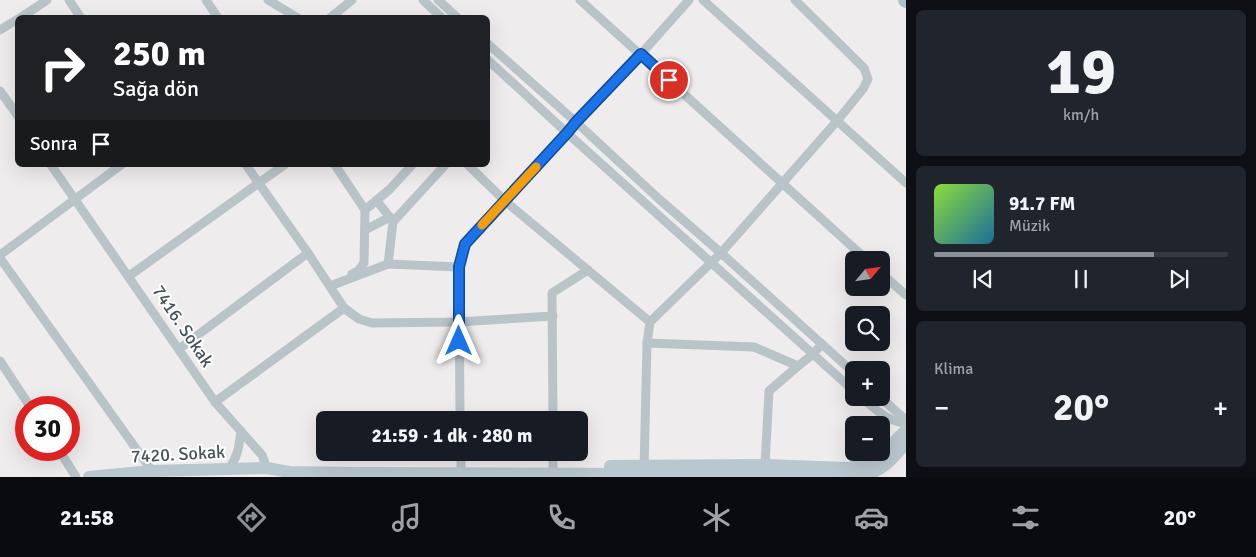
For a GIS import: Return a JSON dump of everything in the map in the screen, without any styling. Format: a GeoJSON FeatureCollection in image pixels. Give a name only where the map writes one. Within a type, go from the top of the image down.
{"type":"FeatureCollection","features":[{"type":"Feature","properties":{"kind":"street"},"geometry":{"type":"LineString","coordinates":[[24,15],[47,0]]}},
{"type":"Feature","properties":{"kind":"street"},"geometry":{"type":"LineString","coordinates":[[69,0],[80,15]]}},
{"type":"Feature","properties":{"kind":"street"},"geometry":{"type":"LineString","coordinates":[[206,0],[216,15]]}},
{"type":"Feature","properties":{"kind":"street"},"geometry":{"type":"LineString","coordinates":[[268,0],[293,15]]}},
{"type":"Feature","properties":{"kind":"street"},"geometry":{"type":"LineString","coordinates":[[334,15],[352,0]]}},
{"type":"Feature","properties":{"kind":"street"},"geometry":{"type":"LineString","coordinates":[[423,0],[439,15]]}},
{"type":"Feature","properties":{"kind":"street"},"geometry":{"type":"LineString","coordinates":[[438,0],[455,15]]}},
{"type":"Feature","properties":{"kind":"street"},"geometry":{"type":"LineString","coordinates":[[580,0],[857,251]]}},
{"type":"Feature","properties":{"kind":"street"},"geometry":{"type":"LineString","coordinates":[[460,411],[459,267],[465,244],[689,0]]}},
{"type":"Feature","properties":{"kind":"street"},"geometry":{"type":"LineString","coordinates":[[703,0],[906,183]]}},
{"type":"Feature","properties":{"kind":"street"},"geometry":{"type":"LineString","coordinates":[[644,472],[647,343],[650,322],[721,253],[837,121],[863,89],[868,79],[864,68],[794,0]]}},
{"type":"Feature","properties":{"kind":"street"},"geometry":{"type":"LineString","coordinates":[[0,30],[15,21]]}},
{"type":"Feature","properties":{"kind":"street"},"geometry":{"type":"LineString","coordinates":[[490,46],[845,365]]}},
{"type":"Feature","properties":{"kind":"street"},"geometry":{"type":"LineString","coordinates":[[490,62],[845,383]]}},
{"type":"Feature","properties":{"kind":"street"},"geometry":{"type":"LineString","coordinates":[[0,91],[15,112]]}},
{"type":"Feature","properties":{"kind":"street","name":"7416. Sokak"},"geometry":{"type":"LineString","coordinates":[[52,167],[215,402],[262,456],[268,468]]}},
{"type":"Feature","properties":{"kind":"street"},"geometry":{"type":"LineString","coordinates":[[117,167],[0,256],[152,471]]}},
{"type":"Feature","properties":{"kind":"street"},"geometry":{"type":"LineString","coordinates":[[247,167],[344,308],[359,319],[372,323],[458,322],[553,316]]}},
{"type":"Feature","properties":{"kind":"street"},"geometry":{"type":"LineString","coordinates":[[129,276],[281,167]]}},
{"type":"Feature","properties":{"kind":"street"},"geometry":{"type":"LineString","coordinates":[[330,286],[358,271],[364,263],[365,210],[336,167]]}},
{"type":"Feature","properties":{"kind":"street"},"geometry":{"type":"LineString","coordinates":[[365,210],[377,201],[410,167]]}},
{"type":"Feature","properties":{"kind":"street"},"geometry":{"type":"LineString","coordinates":[[365,230],[392,220],[443,167]]}},
{"type":"Feature","properties":{"kind":"street"},"geometry":{"type":"LineString","coordinates":[[470,167],[505,201],[650,322]]}},
{"type":"Feature","properties":{"kind":"street"},"geometry":{"type":"LineString","coordinates":[[377,201],[392,220],[388,264]]}},
{"type":"Feature","properties":{"kind":"street"},"geometry":{"type":"LineString","coordinates":[[179,349],[308,253]]}},
{"type":"Feature","properties":{"kind":"street"},"geometry":{"type":"LineString","coordinates":[[330,286],[388,264],[459,267]]}},
{"type":"Feature","properties":{"kind":"street"},"geometry":{"type":"LineString","coordinates":[[553,411],[552,293],[588,270]]}},
{"type":"Feature","properties":{"kind":"street"},"geometry":{"type":"LineString","coordinates":[[890,281],[906,295]]}},
{"type":"Feature","properties":{"kind":"street"},"geometry":{"type":"LineString","coordinates":[[215,402],[344,308]]}},
{"type":"Feature","properties":{"kind":"street"},"geometry":{"type":"LineString","coordinates":[[647,343],[754,348],[798,366]]}},
{"type":"Feature","properties":{"kind":"street"},"geometry":{"type":"LineString","coordinates":[[765,465],[769,391],[812,355],[822,344]]}},
{"type":"Feature","properties":{"kind":"street"},"geometry":{"type":"LineString","coordinates":[[0,361],[22,396]]}},
{"type":"Feature","properties":{"kind":"street"},"geometry":{"type":"LineString","coordinates":[[872,406],[896,423],[906,422]]}},
{"type":"Feature","properties":{"kind":"street"},"geometry":{"type":"LineString","coordinates":[[889,406],[906,422]]}},
{"type":"Feature","properties":{"kind":"street"},"geometry":{"type":"LineString","coordinates":[[644,472],[765,465],[847,468],[867,465],[881,457],[906,430]]}},
{"type":"Feature","properties":{"kind":"street"},"geometry":{"type":"LineString","coordinates":[[228,469],[238,452],[241,432]]}},
{"type":"Feature","properties":{"kind":"street"},"geometry":{"type":"LineString","coordinates":[[644,472],[737,476],[873,476],[906,443]]}},
{"type":"Feature","properties":{"kind":"street"},"geometry":{"type":"LineString","coordinates":[[66,461],[76,477]]}},
{"type":"Feature","properties":{"kind":"street","name":"7420. Sokak"},"geometry":{"type":"LineString","coordinates":[[89,477],[152,471],[268,468],[290,464],[461,472],[644,472]]}},
{"type":"Feature","properties":{"kind":"slow traffic"},"geometry":{"type":"LineString","coordinates":[[482,225],[536,167]]}},
{"type":"Feature","properties":{"kind":"route"},"geometry":{"type":"LineString","coordinates":[[459,341],[459,267],[465,244],[641,54],[669,80]]}}]}
